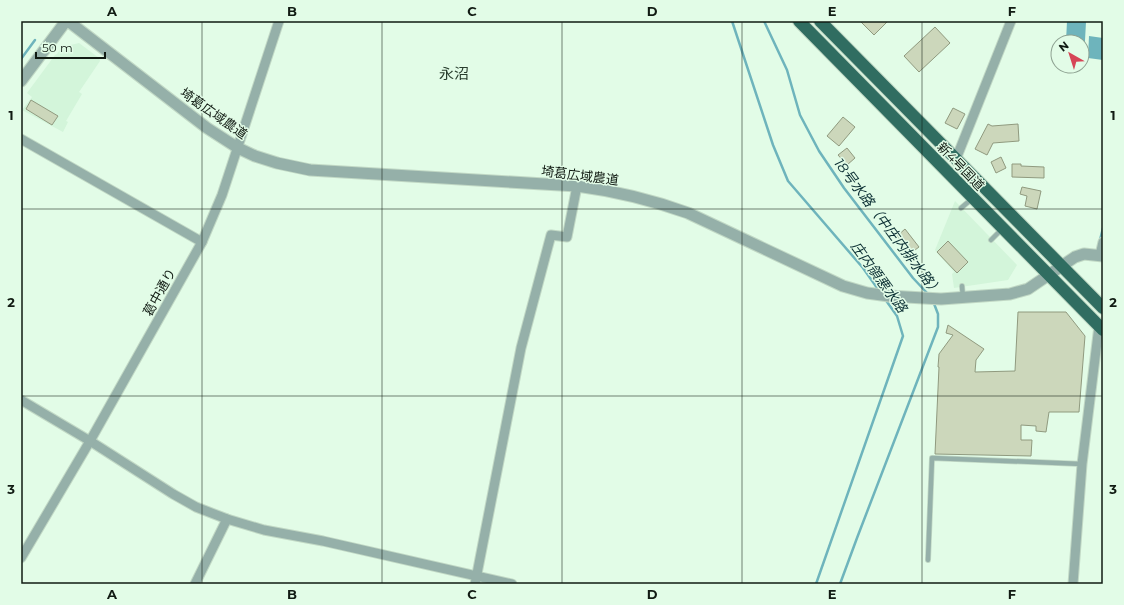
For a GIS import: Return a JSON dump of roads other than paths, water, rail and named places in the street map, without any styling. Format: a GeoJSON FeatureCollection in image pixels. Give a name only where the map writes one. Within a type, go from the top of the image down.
{"type":"FeatureCollection","features":[{"type":"Feature","properties":{"kind":"highway","name":"新4号国道"},"geometry":{"type":"LineString","coordinates":[[799,21],[1101,328]]}},
{"type":"Feature","properties":{"kind":"highway","name":"新4号国道"},"geometry":{"type":"LineString","coordinates":[[820,21],[1103,308]]}},
{"type":"Feature","properties":{"kind":"street"},"geometry":{"type":"LineString","coordinates":[[21,81],[67,21]]}},
{"type":"Feature","properties":{"kind":"street","name":"埼葛広域農道"},"geometry":{"type":"LineString","coordinates":[[67,21],[207,128],[238,148],[255,156],[277,163],[310,170],[577,186],[607,190],[666,205],[688,213],[843,286],[872,294],[916,299],[964,299],[1010,294],[1028,289],[1071,260],[1084,254],[1101,255]]}},
{"type":"Feature","properties":{"kind":"street","name":"葛中通り"},"geometry":{"type":"LineString","coordinates":[[21,558],[90,441],[202,242],[222,195],[279,21]]}},
{"type":"Feature","properties":{"kind":"street"},"geometry":{"type":"LineString","coordinates":[[956,159],[1010,21]]}},
{"type":"Feature","properties":{"kind":"street"},"geometry":{"type":"LineString","coordinates":[[21,140],[202,242]]}},
{"type":"Feature","properties":{"kind":"street"},"geometry":{"type":"LineString","coordinates":[[476,580],[521,348],[551,235],[568,237],[577,186]]}},
{"type":"Feature","properties":{"kind":"street"},"geometry":{"type":"LineString","coordinates":[[1101,255],[1103,242]]}},
{"type":"Feature","properties":{"kind":"street"},"geometry":{"type":"LineString","coordinates":[[1073,584],[1082,464],[1101,328]]}},
{"type":"Feature","properties":{"kind":"street"},"geometry":{"type":"LineString","coordinates":[[21,400],[90,441],[173,494],[196,507],[227,519],[264,530],[323,540],[476,580],[512,584]]}},
{"type":"Feature","properties":{"kind":"street"},"geometry":{"type":"LineString","coordinates":[[195,584],[227,519]]}},
{"type":"Feature","properties":{"kind":"lane"},"geometry":{"type":"LineString","coordinates":[[961,208],[972,198]]}},
{"type":"Feature","properties":{"kind":"lane"},"geometry":{"type":"LineString","coordinates":[[991,240],[1004,228]]}},
{"type":"Feature","properties":{"kind":"lane"},"geometry":{"type":"LineString","coordinates":[[962,286],[964,299]]}},
{"type":"Feature","properties":{"kind":"lane"},"geometry":{"type":"LineString","coordinates":[[928,560],[932,458],[1082,464]]}},
{"type":"Feature","properties":{"kind":"water"},"geometry":{"type":"Polygon","coordinates":[[[1067,21],[1086,22],[1085,34],[1066,34],[1067,21]]]}},
{"type":"Feature","properties":{"kind":"water"},"geometry":{"type":"Polygon","coordinates":[[[1090,36],[1103,38],[1103,60],[1090,58],[1090,36]]]}},
{"type":"Feature","properties":{"kind":"waterway","name":"庄内領悪水路"},"geometry":{"type":"LineString","coordinates":[[732,21],[773,145],[788,181],[863,268],[880,292]]}},
{"type":"Feature","properties":{"kind":"waterway","name":"18号水路（中庄内排水路）"},"geometry":{"type":"LineString","coordinates":[[764,21],[787,70],[800,115],[819,151],[844,188],[913,278],[928,294]]}},
{"type":"Feature","properties":{"kind":"waterway"},"geometry":{"type":"LineString","coordinates":[[21,59],[35,40]]}},
{"type":"Feature","properties":{"kind":"waterway"},"geometry":{"type":"LineString","coordinates":[[1100,240],[1103,228]]}},
{"type":"Feature","properties":{"kind":"waterway","name":"庄内領悪水路"},"geometry":{"type":"LineString","coordinates":[[816,584],[903,336],[897,316],[885,299]]}},
{"type":"Feature","properties":{"kind":"waterway","name":"18号水路（中庄内排水路）"},"geometry":{"type":"LineString","coordinates":[[840,584],[938,327],[938,314],[933,301]]}},
{"type":"Feature","properties":{"kind":"district","name":"永沼"},"geometry":{"type":"Point","coordinates":[454,73]}}]}
